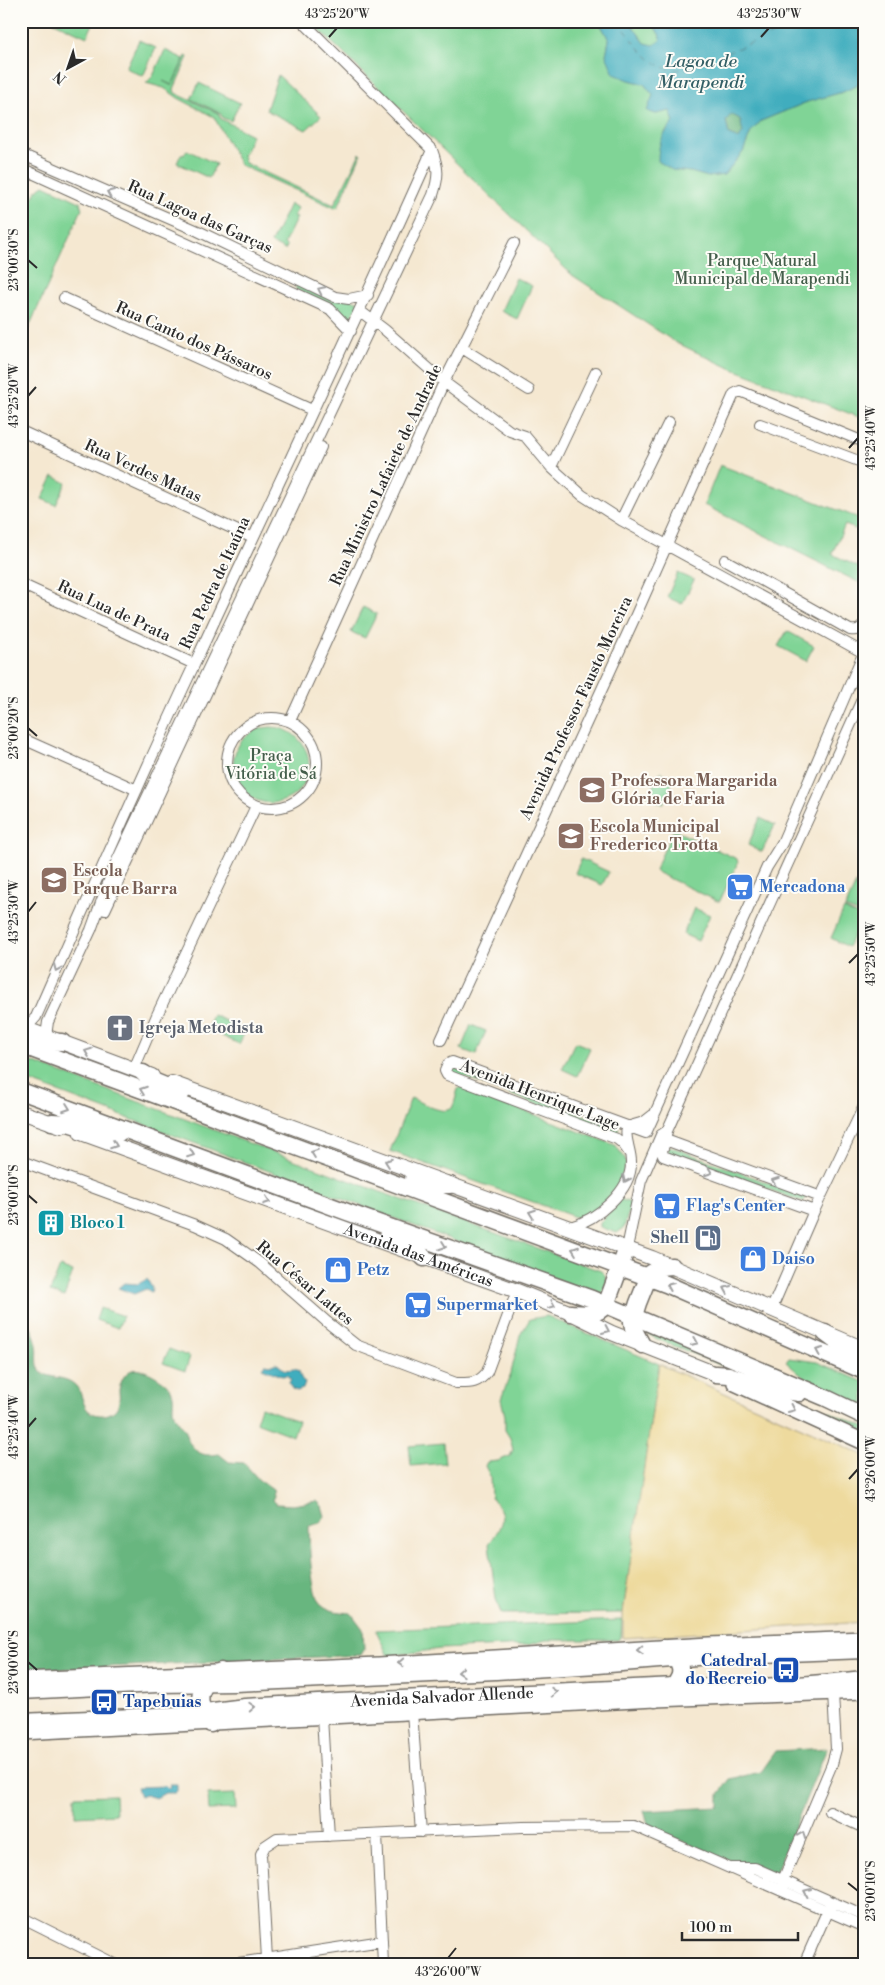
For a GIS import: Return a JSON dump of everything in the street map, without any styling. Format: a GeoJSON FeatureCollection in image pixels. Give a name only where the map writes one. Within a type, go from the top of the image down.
{"type":"FeatureCollection","features":[{"type":"Feature","properties":{"kind":"highway"},"geometry":{"type":"LineString","coordinates":[[23,1032],[33,1042],[62,1042]]}},
{"type":"Feature","properties":{"kind":"highway"},"geometry":{"type":"LineString","coordinates":[[21,1045],[648,1277],[864,1371]]}},
{"type":"Feature","properties":{"kind":"highway"},"geometry":{"type":"LineString","coordinates":[[138,1071],[153,1081],[230,1116],[255,1131]]}},
{"type":"Feature","properties":{"kind":"highway","name":"Avenida das Américas"},"geometry":{"type":"LineString","coordinates":[[21,1091],[347,1212],[606,1305],[826,1398],[864,1416]]}},
{"type":"Feature","properties":{"kind":"highway"},"geometry":{"type":"LineString","coordinates":[[52,1122],[68,1123],[94,1131],[146,1136]]}},
{"type":"Feature","properties":{"kind":"highway"},"geometry":{"type":"LineString","coordinates":[[360,1170],[379,1172],[432,1185],[450,1185]]}},
{"type":"Feature","properties":{"kind":"highway"},"geometry":{"type":"LineString","coordinates":[[347,1212],[398,1242],[418,1250],[424,1258]]}},
{"type":"Feature","properties":{"kind":"highway"},"geometry":{"type":"LineString","coordinates":[[571,1313],[597,1313],[606,1305],[627,1248]]}},
{"type":"Feature","properties":{"kind":"highway"},"geometry":{"type":"LineString","coordinates":[[642,1344],[633,1328],[634,1317],[648,1277],[653,1270],[672,1266]]}},
{"type":"Feature","properties":{"kind":"highway"},"geometry":{"type":"LineString","coordinates":[[825,1333],[864,1362]]}},
{"type":"Feature","properties":{"kind":"highway"},"geometry":{"type":"LineString","coordinates":[[716,1374],[728,1375],[772,1389],[826,1398]]}},
{"type":"Feature","properties":{"kind":"highway"},"geometry":{"type":"LineString","coordinates":[[655,1699],[676,1686],[681,1672],[676,1660],[663,1648]]}},
{"type":"Feature","properties":{"kind":"highway","name":"Avenida Salvador Allende"},"geometry":{"type":"LineString","coordinates":[[21,1691],[597,1665],[709,1656],[864,1650]]}},
{"type":"Feature","properties":{"kind":"highway"},"geometry":{"type":"LineString","coordinates":[[485,1659],[500,1663],[585,1662],[597,1665]]}},
{"type":"Feature","properties":{"kind":"highway"},"geometry":{"type":"LineString","coordinates":[[207,1718],[201,1707],[200,1696],[206,1684],[221,1670]]}},
{"type":"Feature","properties":{"kind":"highway","name":"Avenida Salvador Allende"},"geometry":{"type":"LineString","coordinates":[[21,1722],[126,1718],[207,1718],[245,1707],[320,1710],[676,1686],[798,1685],[864,1679]]}},
{"type":"Feature","properties":{"kind":"highway"},"geometry":{"type":"LineString","coordinates":[[320,1710],[327,1705],[440,1707],[454,1710]]}},
{"type":"Feature","properties":{"kind":"main road"},"geometry":{"type":"LineString","coordinates":[[23,1032],[46,1036],[627,1248],[772,1308],[864,1349]]}},
{"type":"Feature","properties":{"kind":"main road","name":"Avenida das Américas"},"geometry":{"type":"LineString","coordinates":[[21,1112],[517,1291],[571,1313],[612,1333],[716,1374],[864,1442]]}},
{"type":"Feature","properties":{"kind":"main road"},"geometry":{"type":"LineString","coordinates":[[21,1680],[485,1659],[663,1648],[864,1639]]}},
{"type":"Feature","properties":{"kind":"main road","name":"Avenida Salvador Allende"},"geometry":{"type":"LineString","coordinates":[[320,1710],[412,1712],[864,1690]]}},
{"type":"Feature","properties":{"kind":"main road","name":"Avenida Salvador Allende"},"geometry":{"type":"LineString","coordinates":[[21,1732],[207,1718]]}},
{"type":"Feature","properties":{"kind":"street"},"geometry":{"type":"LineString","coordinates":[[302,21],[432,150]]}},
{"type":"Feature","properties":{"kind":"street","name":"Rua Pedra de Itaúna"},"geometry":{"type":"LineString","coordinates":[[46,1036],[48,1022],[92,930],[114,867],[376,323],[433,195],[440,170],[432,150]]}},
{"type":"Feature","properties":{"kind":"street","name":"Rua Pedra de Itaúna"},"geometry":{"type":"LineString","coordinates":[[23,1032],[36,1017],[194,664],[312,410],[351,332],[432,150]]}},
{"type":"Feature","properties":{"kind":"street","name":"Rua Lagoa das Garças"},"geometry":{"type":"LineString","coordinates":[[21,154],[198,231],[335,297],[349,299],[368,295]]}},
{"type":"Feature","properties":{"kind":"street","name":"Rua Lagoa das Garças"},"geometry":{"type":"LineString","coordinates":[[21,168],[330,308],[351,332]]}},
{"type":"Feature","properties":{"kind":"street","name":"Rua Ministro Lafaiete de Andrade"},"geometry":{"type":"LineString","coordinates":[[290,721],[444,382],[514,243]]}},
{"type":"Feature","properties":{"kind":"street","name":"Rua Canto dos Pássaros"},"geometry":{"type":"LineString","coordinates":[[64,298],[312,410]]}},
{"type":"Feature","properties":{"kind":"street"},"geometry":{"type":"LineString","coordinates":[[360,311],[444,382],[510,431],[524,436],[551,466],[582,495],[621,520],[864,652],[782,843],[767,867],[654,1115],[644,1122],[627,1127],[625,1137],[630,1154],[631,1168],[618,1195],[594,1216],[582,1224],[570,1227]]}},
{"type":"Feature","properties":{"kind":"street"},"geometry":{"type":"LineString","coordinates":[[69,943],[82,950],[96,929],[376,323]]}},
{"type":"Feature","properties":{"kind":"street"},"geometry":{"type":"LineString","coordinates":[[462,348],[529,390]]}},
{"type":"Feature","properties":{"kind":"street"},"geometry":{"type":"LineString","coordinates":[[551,466],[596,372]]}},
{"type":"Feature","properties":{"kind":"street","name":"Avenida Professor Fausto Moreira"},"geometry":{"type":"LineString","coordinates":[[441,1040],[668,545],[734,394],[740,391],[864,442]]}},
{"type":"Feature","properties":{"kind":"street"},"geometry":{"type":"LineString","coordinates":[[621,520],[669,422]]}},
{"type":"Feature","properties":{"kind":"street"},"geometry":{"type":"LineString","coordinates":[[760,424],[864,463]]}},
{"type":"Feature","properties":{"kind":"street","name":"Rua Verdes Matas"},"geometry":{"type":"LineString","coordinates":[[21,432],[253,538]]}},
{"type":"Feature","properties":{"kind":"street"},"geometry":{"type":"LineString","coordinates":[[725,560],[850,630],[856,631],[864,624]]}},
{"type":"Feature","properties":{"kind":"street","name":"Rua Lua de Prata"},"geometry":{"type":"LineString","coordinates":[[21,584],[194,664]]}},
{"type":"Feature","properties":{"kind":"street"},"geometry":{"type":"LineString","coordinates":[[814,1211],[663,1156],[662,1150],[666,1136],[864,695]]}},
{"type":"Feature","properties":{"kind":"street"},"geometry":{"type":"LineString","coordinates":[[261,718],[276,718],[290,721],[303,729],[312,742],[317,757],[317,772],[311,787],[300,798],[287,806],[271,808],[256,806],[243,798],[234,788],[228,774],[226,760],[229,746],[237,734],[248,724],[261,718]]}},
{"type":"Feature","properties":{"kind":"street"},"geometry":{"type":"LineString","coordinates":[[21,738],[137,790]]}},
{"type":"Feature","properties":{"kind":"street"},"geometry":{"type":"LineString","coordinates":[[138,1071],[157,1015],[256,806]]}},
{"type":"Feature","properties":{"kind":"street"},"geometry":{"type":"LineString","coordinates":[[77,924],[92,930]]}},
{"type":"Feature","properties":{"kind":"street","name":"Avenida Henrique Lage"},"geometry":{"type":"LineString","coordinates":[[630,1154],[617,1139],[447,1075],[446,1067],[452,1062],[646,1133],[654,1115]]}},
{"type":"Feature","properties":{"kind":"street"},"geometry":{"type":"LineString","coordinates":[[772,1308],[814,1211],[864,1106]]}},
{"type":"Feature","properties":{"kind":"street"},"geometry":{"type":"LineString","coordinates":[[627,1248],[641,1181],[661,1135],[821,1197]]}},
{"type":"Feature","properties":{"kind":"street","name":"Rua César Lattes"},"geometry":{"type":"LineString","coordinates":[[21,1161],[226,1238],[260,1263],[326,1322],[356,1345],[456,1383],[474,1383],[482,1379],[487,1372],[517,1291]]}},
{"type":"Feature","properties":{"kind":"street"},"geometry":{"type":"LineString","coordinates":[[618,1195],[636,1201]]}},
{"type":"Feature","properties":{"kind":"street"},"geometry":{"type":"LineString","coordinates":[[782,1885],[836,1750],[833,1693]]}},
{"type":"Feature","properties":{"kind":"street"},"geometry":{"type":"LineString","coordinates":[[320,1710],[329,1836]]}},
{"type":"Feature","properties":{"kind":"street"},"geometry":{"type":"LineString","coordinates":[[412,1712],[421,1832]]}},
{"type":"Feature","properties":{"kind":"street"},"geometry":{"type":"LineString","coordinates":[[830,1812],[864,1828]]}},
{"type":"Feature","properties":{"kind":"street"},"geometry":{"type":"LineString","coordinates":[[267,1959],[262,1850],[270,1841],[278,1838],[523,1827],[634,1826],[723,1866],[755,1868],[782,1885],[829,1907],[864,1928]]}},
{"type":"Feature","properties":{"kind":"street"},"geometry":{"type":"LineString","coordinates":[[377,1834],[383,1964]]}},
{"type":"Feature","properties":{"kind":"street"},"geometry":{"type":"LineString","coordinates":[[829,1907],[864,1916]]}},
{"type":"Feature","properties":{"kind":"street"},"geometry":{"type":"LineString","coordinates":[[804,1964],[829,1907]]}},
{"type":"Feature","properties":{"kind":"street"},"geometry":{"type":"LineString","coordinates":[[21,1917],[115,1964]]}},
{"type":"Feature","properties":{"kind":"street"},"geometry":{"type":"LineString","coordinates":[[232,1964],[382,1942]]}},
{"type":"Feature","properties":{"kind":"green space"},"geometry":{"type":"Polygon","coordinates":[[[52,21],[87,21],[93,24],[87,37],[52,21]]]}},
{"type":"Feature","properties":{"kind":"green space","name":"Parque Natural Municipal de Marapendi"},"geometry":{"type":"Polygon","coordinates":[[[310,21],[593,21],[601,25],[609,40],[606,55],[629,80],[644,84],[653,95],[648,111],[656,114],[670,111],[674,122],[665,132],[672,170],[691,172],[708,177],[724,175],[743,152],[751,132],[761,121],[807,102],[843,92],[858,85],[864,74],[864,419],[728,367],[675,342],[572,275],[310,21]]]}},
{"type":"Feature","properties":{"kind":"green space"},"geometry":{"type":"Polygon","coordinates":[[[629,21],[651,21],[661,41],[654,46],[645,43],[629,21]]]}},
{"type":"Feature","properties":{"kind":"green space"},"geometry":{"type":"Polygon","coordinates":[[[139,40],[156,48],[143,76],[126,68],[139,40]]]}},
{"type":"Feature","properties":{"kind":"green space"},"geometry":{"type":"Polygon","coordinates":[[[165,50],[184,59],[172,85],[163,81],[172,86],[186,56],[188,57],[174,89],[175,93],[218,113],[221,119],[252,135],[243,156],[245,163],[334,205],[360,153],[338,207],[335,208],[240,165],[214,117],[178,98],[164,88],[146,83],[153,76],[165,50]]]}},
{"type":"Feature","properties":{"kind":"green space"},"geometry":{"type":"Polygon","coordinates":[[[278,75],[321,116],[306,130],[266,110],[278,75]]]}},
{"type":"Feature","properties":{"kind":"green space"},"geometry":{"type":"Polygon","coordinates":[[[199,83],[240,103],[231,121],[223,118],[220,113],[191,99],[199,83]]]}},
{"type":"Feature","properties":{"kind":"green space"},"geometry":{"type":"Polygon","coordinates":[[[731,114],[740,119],[743,132],[739,139],[729,135],[726,120],[731,114]]]}},
{"type":"Feature","properties":{"kind":"green space"},"geometry":{"type":"Polygon","coordinates":[[[187,150],[216,164],[209,178],[177,163],[181,154],[184,155],[187,150]]]}},
{"type":"Feature","properties":{"kind":"green space"},"geometry":{"type":"Polygon","coordinates":[[[44,185],[80,202],[82,209],[21,345],[21,219],[37,190],[44,185]]]}},
{"type":"Feature","properties":{"kind":"green space"},"geometry":{"type":"Polygon","coordinates":[[[290,204],[298,208],[294,216],[297,217],[284,244],[287,246],[285,250],[271,243],[290,204]]]}},
{"type":"Feature","properties":{"kind":"green space"},"geometry":{"type":"Polygon","coordinates":[[[516,278],[532,286],[517,319],[501,311],[516,278]]]}},
{"type":"Feature","properties":{"kind":"green space"},"geometry":{"type":"Polygon","coordinates":[[[299,284],[360,303],[348,321],[334,306],[297,290],[295,287],[299,284]]]}},
{"type":"Feature","properties":{"kind":"green space"},"geometry":{"type":"Polygon","coordinates":[[[720,465],[864,520],[864,532],[845,525],[832,554],[864,570],[864,585],[704,505],[720,465]]]}},
{"type":"Feature","properties":{"kind":"green space"},"geometry":{"type":"Polygon","coordinates":[[[53,476],[66,483],[56,505],[42,499],[53,476]]]}},
{"type":"Feature","properties":{"kind":"green space"},"geometry":{"type":"Polygon","coordinates":[[[678,573],[694,580],[682,604],[667,597],[678,573]]]}},
{"type":"Feature","properties":{"kind":"green space"},"geometry":{"type":"Polygon","coordinates":[[[363,607],[377,614],[365,638],[351,632],[363,607]]]}},
{"type":"Feature","properties":{"kind":"green space"},"geometry":{"type":"Polygon","coordinates":[[[787,631],[814,646],[806,661],[778,646],[787,631]]]}},
{"type":"Feature","properties":{"kind":"green space","name":"Praça Vitória de Sá"},"geometry":{"type":"Polygon","coordinates":[[[271,727],[286,730],[298,738],[306,750],[309,765],[306,780],[298,792],[286,800],[271,803],[256,800],[244,792],[236,780],[233,765],[236,750],[244,738],[256,730],[271,727]]]}},
{"type":"Feature","properties":{"kind":"green space"},"geometry":{"type":"Polygon","coordinates":[[[660,772],[674,779],[663,804],[648,797],[660,772]]]}},
{"type":"Feature","properties":{"kind":"green space"},"geometry":{"type":"Polygon","coordinates":[[[760,818],[775,825],[762,852],[748,845],[760,818]]]}},
{"type":"Feature","properties":{"kind":"green space"},"geometry":{"type":"Polygon","coordinates":[[[676,831],[737,859],[738,862],[720,901],[655,870],[672,832],[676,831]]]}},
{"type":"Feature","properties":{"kind":"green space"},"geometry":{"type":"Polygon","coordinates":[[[581,859],[609,872],[602,885],[575,873],[581,859]]]}},
{"type":"Feature","properties":{"kind":"green space"},"geometry":{"type":"Polygon","coordinates":[[[859,877],[864,879],[863,915],[845,908],[859,877]]]}},
{"type":"Feature","properties":{"kind":"green space"},"geometry":{"type":"Polygon","coordinates":[[[694,908],[710,915],[698,941],[683,934],[694,908]]]}},
{"type":"Feature","properties":{"kind":"green space"},"geometry":{"type":"Polygon","coordinates":[[[844,909],[862,918],[848,947],[831,938],[844,909]]]}},
{"type":"Feature","properties":{"kind":"green space"},"geometry":{"type":"Polygon","coordinates":[[[213,1015],[246,1030],[239,1044],[207,1029],[213,1015]]]}},
{"type":"Feature","properties":{"kind":"green space"},"geometry":{"type":"Polygon","coordinates":[[[471,1025],[486,1031],[476,1055],[461,1049],[471,1025]]]}},
{"type":"Feature","properties":{"kind":"green space"},"geometry":{"type":"Polygon","coordinates":[[[575,1042],[590,1048],[577,1076],[562,1069],[575,1042]]]}},
{"type":"Feature","properties":{"kind":"green space"},"geometry":{"type":"Polygon","coordinates":[[[21,1058],[386,1194],[601,1271],[607,1281],[601,1296],[21,1078],[21,1058]]]}},
{"type":"Feature","properties":{"kind":"green space"},"geometry":{"type":"Polygon","coordinates":[[[452,1067],[619,1128],[618,1133],[616,1134],[451,1072],[452,1067]]]}},
{"type":"Feature","properties":{"kind":"green space"},"geometry":{"type":"Polygon","coordinates":[[[461,1087],[615,1145],[625,1158],[626,1166],[615,1190],[600,1209],[581,1219],[390,1151],[411,1098],[432,1108],[448,1110],[452,1108],[458,1089],[461,1087]]]}},
{"type":"Feature","properties":{"kind":"green space"},"geometry":{"type":"Polygon","coordinates":[[[669,1146],[806,1197],[803,1202],[667,1152],[669,1146]]]}},
{"type":"Feature","properties":{"kind":"green space"},"geometry":{"type":"Polygon","coordinates":[[[620,1199],[631,1203],[624,1228],[617,1233],[600,1227],[600,1223],[620,1199]]]}},
{"type":"Feature","properties":{"kind":"green space"},"geometry":{"type":"Polygon","coordinates":[[[60,1267],[73,1272],[64,1297],[50,1292],[60,1267]]]}},
{"type":"Feature","properties":{"kind":"green space"},"geometry":{"type":"Polygon","coordinates":[[[100,1308],[123,1316],[118,1328],[96,1320],[100,1308]]]}},
{"type":"Feature","properties":{"kind":"green space"},"geometry":{"type":"Polygon","coordinates":[[[21,1316],[29,1325],[35,1337],[38,1348],[39,1369],[48,1376],[67,1380],[75,1385],[88,1411],[101,1415],[112,1412],[118,1406],[119,1390],[126,1374],[131,1371],[143,1370],[164,1382],[171,1390],[175,1416],[186,1431],[188,1441],[198,1452],[205,1455],[219,1454],[229,1462],[244,1463],[259,1480],[273,1490],[274,1496],[272,1500],[276,1504],[293,1505],[317,1501],[322,1506],[325,1516],[320,1523],[309,1526],[311,1568],[315,1591],[324,1607],[339,1612],[351,1613],[363,1629],[364,1650],[361,1655],[21,1671],[21,1316]]]}},
{"type":"Feature","properties":{"kind":"green space"},"geometry":{"type":"Polygon","coordinates":[[[547,1316],[659,1364],[623,1613],[501,1614],[496,1599],[489,1544],[500,1526],[502,1515],[497,1504],[491,1498],[490,1476],[485,1466],[487,1462],[498,1461],[510,1456],[513,1450],[510,1438],[505,1430],[505,1416],[501,1399],[511,1373],[520,1335],[530,1319],[547,1316]]]}},
{"type":"Feature","properties":{"kind":"green space"},"geometry":{"type":"Polygon","coordinates":[[[640,1325],[783,1386],[767,1384],[657,1339],[644,1332],[640,1325]]]}},
{"type":"Feature","properties":{"kind":"green space"},"geometry":{"type":"Polygon","coordinates":[[[169,1349],[190,1357],[185,1371],[163,1363],[169,1349]]]}},
{"type":"Feature","properties":{"kind":"green space"},"geometry":{"type":"Polygon","coordinates":[[[789,1358],[817,1362],[864,1382],[864,1408],[810,1383],[786,1362],[789,1358]]]}},
{"type":"Feature","properties":{"kind":"green space"},"geometry":{"type":"Polygon","coordinates":[[[780,1395],[791,1396],[864,1426],[864,1437],[780,1395]]]}},
{"type":"Feature","properties":{"kind":"green space"},"geometry":{"type":"Polygon","coordinates":[[[261,1407],[298,1421],[293,1436],[256,1422],[261,1407]]]}},
{"type":"Feature","properties":{"kind":"green space"},"geometry":{"type":"Polygon","coordinates":[[[443,1443],[445,1463],[411,1466],[409,1446],[443,1443]]]}},
{"type":"Feature","properties":{"kind":"green space"},"geometry":{"type":"Polygon","coordinates":[[[622,1620],[621,1637],[618,1640],[546,1640],[528,1645],[440,1649],[388,1656],[376,1630],[622,1620]]]}},
{"type":"Feature","properties":{"kind":"green space"},"geometry":{"type":"Polygon","coordinates":[[[827,1748],[773,1879],[649,1827],[644,1811],[719,1807],[719,1794],[730,1779],[761,1772],[776,1751],[827,1748]]]}},
{"type":"Feature","properties":{"kind":"green space"},"geometry":{"type":"Polygon","coordinates":[[[235,1794],[236,1809],[209,1810],[208,1795],[235,1794]]]}},
{"type":"Feature","properties":{"kind":"green space"},"geometry":{"type":"Polygon","coordinates":[[[115,1795],[116,1814],[75,1816],[75,1796],[115,1795]]]}},
{"type":"Feature","properties":{"kind":"sand"},"geometry":{"type":"Polygon","coordinates":[[[659,1364],[864,1455],[864,1622],[623,1638],[623,1613],[659,1364]]]}},
{"type":"Feature","properties":{"kind":"water","name":"Lagoa de Marapendi"},"geometry":{"type":"Polygon","coordinates":[[[593,21],[629,21],[645,43],[654,45],[661,40],[651,21],[864,21],[864,74],[858,85],[843,92],[807,102],[761,121],[751,132],[743,152],[724,175],[708,177],[691,172],[672,170],[658,161],[662,140],[666,131],[674,122],[670,111],[656,114],[647,111],[653,95],[644,84],[614,74],[606,55],[609,40],[601,25],[593,21]],[[731,114],[726,121],[729,135],[739,139],[743,132],[740,119],[731,114]]]}},
{"type":"Feature","properties":{"kind":"water"},"geometry":{"type":"Polygon","coordinates":[[[147,1279],[152,1288],[151,1292],[146,1289],[134,1294],[118,1288],[124,1283],[138,1284],[147,1279]]]}},
{"type":"Feature","properties":{"kind":"water"},"geometry":{"type":"Polygon","coordinates":[[[276,1363],[285,1370],[295,1369],[299,1371],[305,1383],[303,1389],[297,1391],[292,1389],[289,1383],[291,1379],[288,1375],[282,1376],[262,1368],[265,1364],[272,1365],[276,1363]]]}},
{"type":"Feature","properties":{"kind":"water"},"geometry":{"type":"Polygon","coordinates":[[[170,1784],[177,1784],[177,1791],[175,1793],[165,1793],[156,1798],[145,1795],[140,1797],[137,1787],[166,1786],[169,1789],[170,1784]]]}},
{"type":"Feature","properties":{"kind":"ferry route"},"geometry":{"type":"LineString","coordinates":[[618,21],[647,56],[666,68],[676,70],[688,68],[807,21]]}},
{"type":"Feature","properties":{"kind":"place","name":"Professora Margarida Glória de Faria"},"geometry":{"type":"Point","coordinates":[592,790]}},
{"type":"Feature","properties":{"kind":"place","name":"Escola Municipal Frederico Trotta"},"geometry":{"type":"Point","coordinates":[571,836]}},
{"type":"Feature","properties":{"kind":"place","name":"Escola Parque Barra"},"geometry":{"type":"Point","coordinates":[54,880]}},
{"type":"Feature","properties":{"kind":"place","name":"Mercadona"},"geometry":{"type":"Point","coordinates":[740,887]}},
{"type":"Feature","properties":{"kind":"place","name":"Igreja Metodista"},"geometry":{"type":"Point","coordinates":[120,1028]}},
{"type":"Feature","properties":{"kind":"place","name":"Flag's Center"},"geometry":{"type":"Point","coordinates":[667,1206]}},
{"type":"Feature","properties":{"kind":"place","name":"Bloco 1"},"geometry":{"type":"Point","coordinates":[51,1223]}},
{"type":"Feature","properties":{"kind":"place","name":"Shell"},"geometry":{"type":"Point","coordinates":[708,1238]}},
{"type":"Feature","properties":{"kind":"place","name":"Daiso"},"geometry":{"type":"Point","coordinates":[753,1259]}},
{"type":"Feature","properties":{"kind":"place","name":"Petz"},"geometry":{"type":"Point","coordinates":[338,1270]}},
{"type":"Feature","properties":{"kind":"place","name":"Supermarket"},"geometry":{"type":"Point","coordinates":[418,1305]}},
{"type":"Feature","properties":{"kind":"place","name":"Catedral do Recreio"},"geometry":{"type":"Point","coordinates":[786,1670]}},
{"type":"Feature","properties":{"kind":"place","name":"Tapebuias"},"geometry":{"type":"Point","coordinates":[104,1702]}}]}
